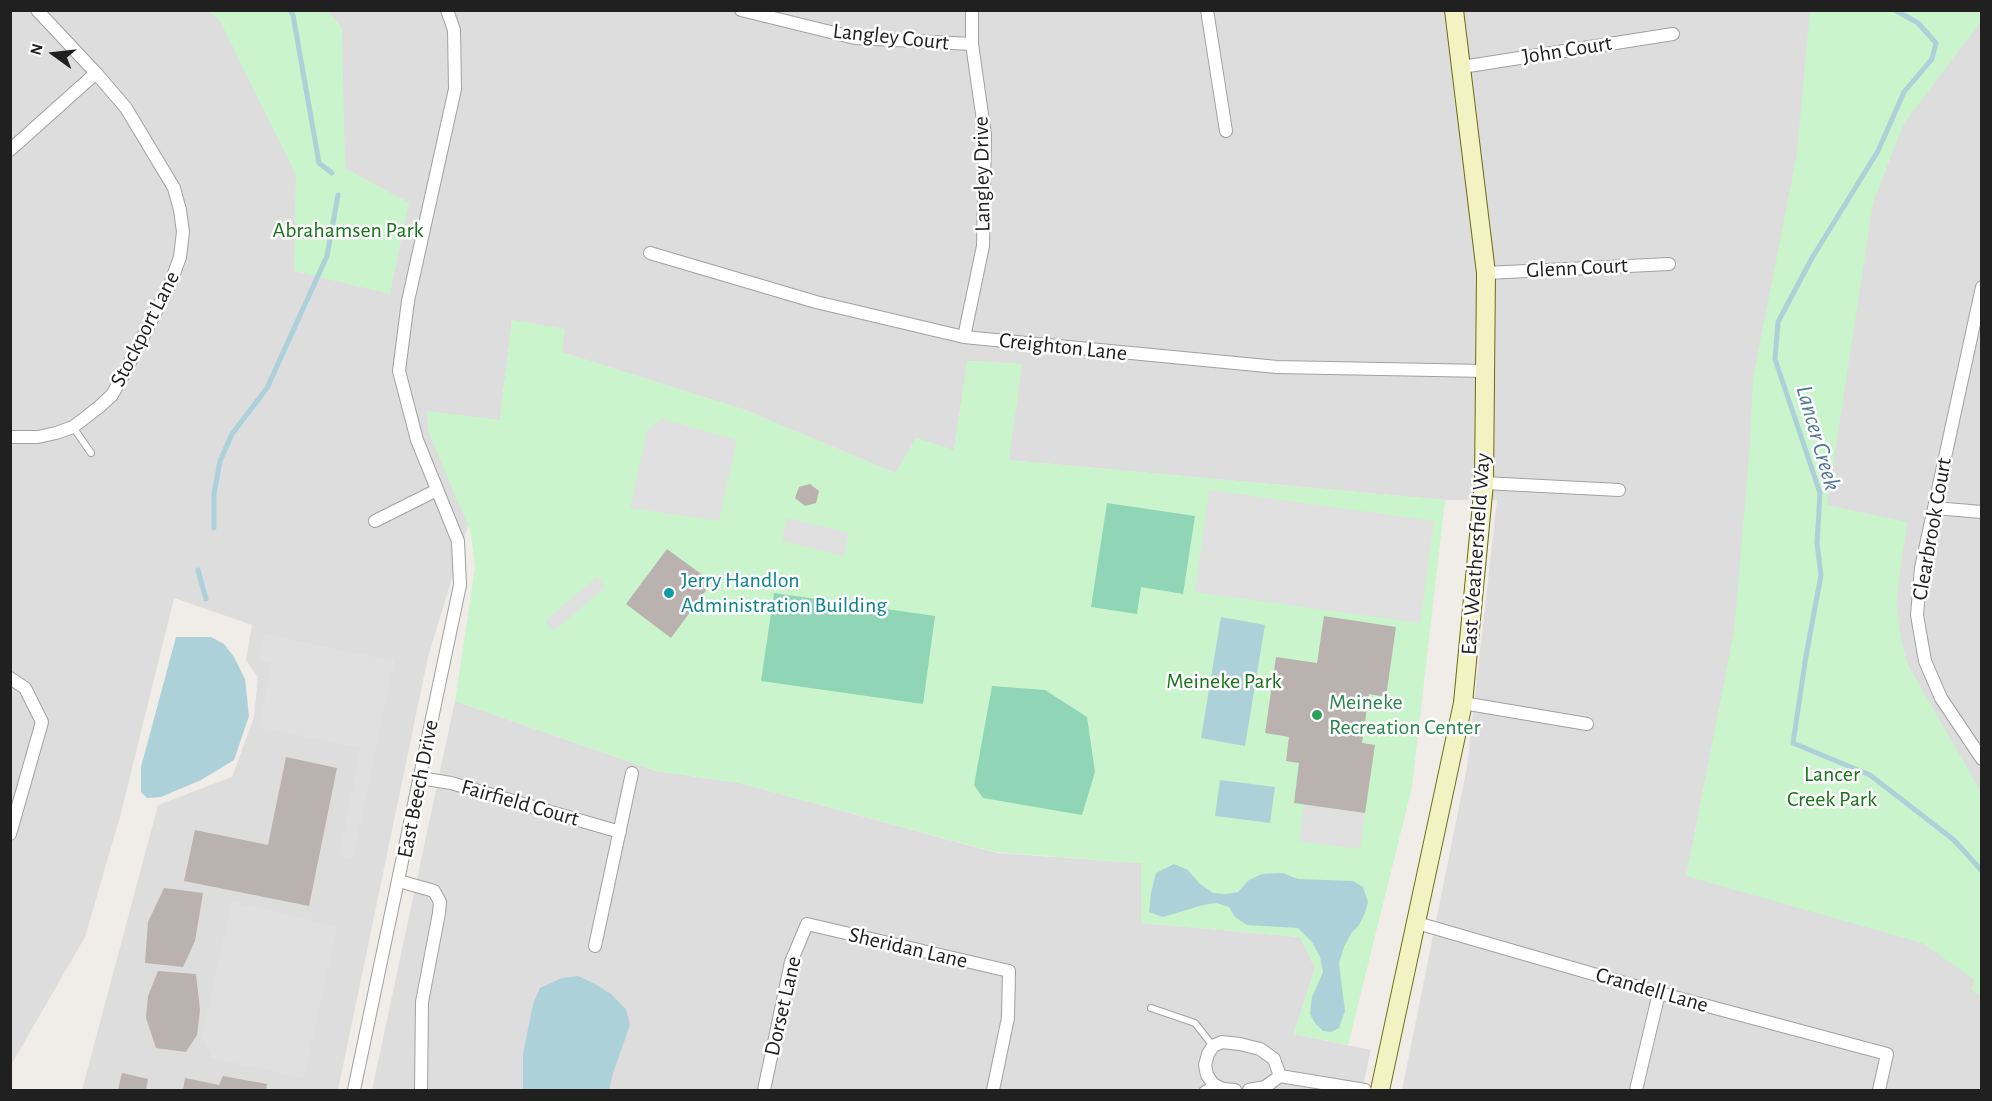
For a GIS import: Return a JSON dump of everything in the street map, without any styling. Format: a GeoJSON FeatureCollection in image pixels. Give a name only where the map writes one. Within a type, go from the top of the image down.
{"type":"FeatureCollection","features":[{"type":"Feature","properties":{"kind":"street","name":"Stockport Lane"},"geometry":{"type":"LineString","coordinates":[[37,10],[126,108],[174,188],[183,232],[180,257],[171,282],[125,372],[112,394],[73,427]]}},
{"type":"Feature","properties":{"kind":"street","name":"East Beech Drive"},"geometry":{"type":"LineString","coordinates":[[354,1090],[460,585],[458,541],[417,440],[399,371],[408,301],[455,89],[454,30],[447,10]]}},
{"type":"Feature","properties":{"kind":"street","name":"Langley Court"},"geometry":{"type":"LineString","coordinates":[[741,10],[855,38],[972,44]]}},
{"type":"Feature","properties":{"kind":"street","name":"Langley Drive"},"geometry":{"type":"LineString","coordinates":[[964,337],[983,246],[985,135],[972,44],[972,10]]}},
{"type":"Feature","properties":{"kind":"street"},"geometry":{"type":"LineString","coordinates":[[1207,10],[1226,131]]}},
{"type":"Feature","properties":{"kind":"street","name":"East Weathersfield Way"},"geometry":{"type":"LineString","coordinates":[[1380,1090],[1463,703],[1484,483],[1486,273],[1454,10]]}},
{"type":"Feature","properties":{"kind":"street","name":"John Court"},"geometry":{"type":"LineString","coordinates":[[1462,67],[1673,34]]}},
{"type":"Feature","properties":{"kind":"street"},"geometry":{"type":"LineString","coordinates":[[10,150],[96,73]]}},
{"type":"Feature","properties":{"kind":"street","name":"Creighton Lane"},"geometry":{"type":"LineString","coordinates":[[650,252],[816,302],[964,337],[1277,367],[1486,371]]}},
{"type":"Feature","properties":{"kind":"street","name":"Glenn Court"},"geometry":{"type":"LineString","coordinates":[[1486,273],[1669,264]]}},
{"type":"Feature","properties":{"kind":"street","name":"Clearbrook Court"},"geometry":{"type":"LineString","coordinates":[[1982,287],[1922,568],[1917,615],[1925,661],[1941,698],[1982,759]]}},
{"type":"Feature","properties":{"kind":"street"},"geometry":{"type":"LineString","coordinates":[[10,436],[56,434],[73,427]]}},
{"type":"Feature","properties":{"kind":"street"},"geometry":{"type":"LineString","coordinates":[[1484,483],[1619,490]]}},
{"type":"Feature","properties":{"kind":"street"},"geometry":{"type":"LineString","coordinates":[[375,521],[437,490]]}},
{"type":"Feature","properties":{"kind":"street"},"geometry":{"type":"LineString","coordinates":[[1934,508],[1982,512]]}},
{"type":"Feature","properties":{"kind":"street"},"geometry":{"type":"LineString","coordinates":[[10,678],[25,688],[42,722],[10,834]]}},
{"type":"Feature","properties":{"kind":"street"},"geometry":{"type":"LineString","coordinates":[[1463,703],[1587,724]]}},
{"type":"Feature","properties":{"kind":"street"},"geometry":{"type":"LineString","coordinates":[[596,946],[632,773]]}},
{"type":"Feature","properties":{"kind":"street","name":"Fairfield Court"},"geometry":{"type":"LineString","coordinates":[[420,778],[451,783],[620,832]]}},
{"type":"Feature","properties":{"kind":"street"},"geometry":{"type":"LineString","coordinates":[[399,881],[434,891],[440,902],[422,1002],[421,1090]]}},
{"type":"Feature","properties":{"kind":"street","name":"Crandell Lane"},"geometry":{"type":"LineString","coordinates":[[1417,923],[1659,993],[1887,1054],[1879,1090]]}},
{"type":"Feature","properties":{"kind":"street","name":"Sheridan Lane"},"geometry":{"type":"LineString","coordinates":[[807,924],[1009,971],[1008,1018],[993,1090]]}},
{"type":"Feature","properties":{"kind":"street","name":"Dorset Lane"},"geometry":{"type":"LineString","coordinates":[[764,1090],[791,962],[807,924]]}},
{"type":"Feature","properties":{"kind":"street"},"geometry":{"type":"LineString","coordinates":[[1636,1090],[1659,993]]}},
{"type":"Feature","properties":{"kind":"street"},"geometry":{"type":"LineString","coordinates":[[1235,1090],[1208,1087],[1205,1065],[1208,1054],[1213,1046],[1222,1042],[1260,1049],[1274,1059],[1280,1076]]}},
{"type":"Feature","properties":{"kind":"street"},"geometry":{"type":"LineString","coordinates":[[1250,1090],[1265,1087],[1280,1076],[1365,1090]]}},
{"type":"Feature","properties":{"kind":"lane"},"geometry":{"type":"LineString","coordinates":[[73,427],[91,453]]}},
{"type":"Feature","properties":{"kind":"lane"},"geometry":{"type":"LineString","coordinates":[[1151,1008],[1195,1023],[1213,1046]]}},
{"type":"Feature","properties":{"kind":"shaded area"},"geometry":{"type":"Polygon","coordinates":[[[11,11],[1981,11],[1981,1090],[1402,1090],[1467,767],[1497,500],[1445,500],[1008,460],[1022,364],[968,361],[954,450],[895,473],[745,410],[561,352],[512,320],[500,420],[428,657],[338,1090],[82,1090],[158,805],[232,777],[254,717],[258,677],[246,660],[252,625],[174,598],[121,813],[85,937],[11,1065],[11,11]]]}},
{"type":"Feature","properties":{"kind":"shaded area"},"geometry":{"type":"Polygon","coordinates":[[[662,419],[737,440],[719,521],[630,508],[647,431],[662,419]]]}},
{"type":"Feature","properties":{"kind":"shaded area"},"geometry":{"type":"Polygon","coordinates":[[[1209,490],[1434,521],[1420,623],[1195,592],[1209,490]]]}},
{"type":"Feature","properties":{"kind":"shaded area"},"geometry":{"type":"Polygon","coordinates":[[[787,518],[849,533],[844,556],[782,541],[787,518]]]}},
{"type":"Feature","properties":{"kind":"shaded area"},"geometry":{"type":"Polygon","coordinates":[[[597,577],[605,587],[554,631],[545,621],[597,577]]]}},
{"type":"Feature","properties":{"kind":"shaded area"},"geometry":{"type":"Polygon","coordinates":[[[264,634],[394,661],[353,859],[339,856],[361,748],[259,727],[272,663],[259,659],[264,634]]]}},
{"type":"Feature","properties":{"kind":"shaded area"},"geometry":{"type":"Polygon","coordinates":[[[455,701],[656,771],[740,783],[997,853],[1141,863],[1142,923],[1300,937],[1315,968],[1294,1034],[1371,1050],[1362,1090],[372,1090],[455,701]]]}},
{"type":"Feature","properties":{"kind":"shaded area"},"geometry":{"type":"Polygon","coordinates":[[[1304,804],[1365,813],[1360,849],[1299,841],[1304,804]]]}},
{"type":"Feature","properties":{"kind":"shaded area"},"geometry":{"type":"Polygon","coordinates":[[[232,902],[337,926],[304,1078],[211,1058],[202,1036],[232,902]]]}},
{"type":"Feature","properties":{"kind":"green space","name":"Abrahamsen Park"},"geometry":{"type":"Polygon","coordinates":[[[208,11],[328,11],[342,27],[345,168],[409,203],[390,294],[294,271],[296,175],[220,21],[208,11]]]}},
{"type":"Feature","properties":{"kind":"green space","name":"Lancer Creek Park"},"geometry":{"type":"Polygon","coordinates":[[[1810,11],[1981,11],[1981,22],[1904,123],[1873,203],[1827,505],[1907,522],[1896,603],[1901,639],[1908,665],[1981,792],[1981,996],[1971,990],[1975,980],[1922,943],[1686,876],[1734,632],[1750,444],[1753,378],[1797,154],[1810,11]]]}},
{"type":"Feature","properties":{"kind":"green space","name":"Meineke Park"},"geometry":{"type":"Polygon","coordinates":[[[512,320],[565,329],[562,352],[745,410],[895,473],[916,438],[954,450],[967,361],[1022,364],[1009,460],[1445,500],[1412,787],[1348,1045],[1294,1034],[1315,968],[1300,937],[1141,923],[1141,863],[995,852],[740,783],[656,771],[455,701],[475,568],[471,533],[428,431],[427,411],[500,420],[512,320]]]}},
{"type":"Feature","properties":{"kind":"green space"},"geometry":{"type":"Polygon","coordinates":[[[1107,503],[1195,516],[1183,594],[1141,587],[1137,614],[1091,607],[1107,503]]]}},
{"type":"Feature","properties":{"kind":"green space"},"geometry":{"type":"Polygon","coordinates":[[[774,593],[935,616],[923,704],[761,681],[774,593]]]}},
{"type":"Feature","properties":{"kind":"green space"},"geometry":{"type":"Polygon","coordinates":[[[992,686],[1045,690],[1087,717],[1095,772],[1082,815],[983,798],[974,785],[992,686]]]}},
{"type":"Feature","properties":{"kind":"water"},"geometry":{"type":"Polygon","coordinates":[[[1221,617],[1265,625],[1245,746],[1201,738],[1221,617]]]}},
{"type":"Feature","properties":{"kind":"water"},"geometry":{"type":"Polygon","coordinates":[[[176,637],[211,637],[224,644],[234,657],[245,679],[249,716],[234,760],[201,780],[161,797],[147,798],[141,792],[141,767],[176,637]]]}},
{"type":"Feature","properties":{"kind":"water"},"geometry":{"type":"Polygon","coordinates":[[[1220,780],[1275,787],[1270,823],[1215,816],[1220,780]]]}},
{"type":"Feature","properties":{"kind":"water"},"geometry":{"type":"Polygon","coordinates":[[[1174,864],[1188,870],[1199,883],[1213,893],[1238,892],[1249,880],[1262,874],[1283,873],[1298,879],[1353,881],[1363,887],[1368,902],[1365,913],[1344,947],[1339,963],[1345,1011],[1339,1028],[1331,1032],[1323,1031],[1310,1014],[1312,997],[1323,972],[1320,957],[1312,942],[1298,928],[1247,925],[1235,917],[1229,907],[1216,903],[1163,917],[1149,912],[1156,873],[1174,864]]]}},
{"type":"Feature","properties":{"kind":"water"},"geometry":{"type":"Polygon","coordinates":[[[578,976],[611,994],[626,1009],[630,1025],[609,1090],[523,1090],[523,1054],[533,1004],[540,988],[562,978],[578,976]]]}},
{"type":"Feature","properties":{"kind":"building"},"geometry":{"type":"Polygon","coordinates":[[[810,484],[819,491],[816,503],[805,506],[795,498],[799,487],[810,484]]]}},
{"type":"Feature","properties":{"kind":"building","name":"Jerry Handlon Administration Building"},"geometry":{"type":"Polygon","coordinates":[[[667,549],[712,582],[671,638],[626,604],[667,549]]]}},
{"type":"Feature","properties":{"kind":"building","name":"Meineke Recreation Center"},"geometry":{"type":"Polygon","coordinates":[[[1324,616],[1396,627],[1386,697],[1369,694],[1362,743],[1375,745],[1365,813],[1294,803],[1299,763],[1286,761],[1289,737],[1265,733],[1276,657],[1317,663],[1324,616]]]}},
{"type":"Feature","properties":{"kind":"building"},"geometry":{"type":"Polygon","coordinates":[[[286,757],[337,768],[309,906],[184,881],[195,830],[268,845],[286,757]]]}},
{"type":"Feature","properties":{"kind":"building"},"geometry":{"type":"Polygon","coordinates":[[[164,888],[203,893],[195,941],[183,967],[145,963],[148,922],[164,888]]]}},
{"type":"Feature","properties":{"kind":"building"},"geometry":{"type":"Polygon","coordinates":[[[158,971],[196,974],[200,1010],[197,1035],[186,1052],[156,1048],[146,1018],[148,996],[158,971]]]}},
{"type":"Feature","properties":{"kind":"building"},"geometry":{"type":"Polygon","coordinates":[[[122,1073],[148,1079],[146,1090],[118,1090],[122,1073]]]}},
{"type":"Feature","properties":{"kind":"building"},"geometry":{"type":"Polygon","coordinates":[[[223,1076],[267,1084],[266,1090],[183,1090],[185,1078],[219,1085],[223,1076]]]}},
{"type":"Feature","properties":{"kind":"waterway"},"geometry":{"type":"LineString","coordinates":[[290,10],[293,15],[319,163],[332,173]]}},
{"type":"Feature","properties":{"kind":"waterway","name":"Lancer Creek"},"geometry":{"type":"LineString","coordinates":[[1895,10],[1918,23],[1936,43],[1932,59],[1904,92],[1878,151],[1812,258],[1778,322],[1775,359],[1820,493],[1817,543],[1821,575],[1793,743],[1870,775],[1954,840],[1982,871]]}},
{"type":"Feature","properties":{"kind":"waterway"},"geometry":{"type":"LineString","coordinates":[[214,528],[214,494],[220,461],[232,434],[267,388],[327,256],[338,195]]}},
{"type":"Feature","properties":{"kind":"waterway"},"geometry":{"type":"LineString","coordinates":[[198,570],[206,599]]}},
{"type":"Feature","properties":{"kind":"place","name":"Jerry Handlon Administration Building"},"geometry":{"type":"Point","coordinates":[669,593]}},
{"type":"Feature","properties":{"kind":"place","name":"Meineke Recreation Center"},"geometry":{"type":"Point","coordinates":[1317,715]}}]}
